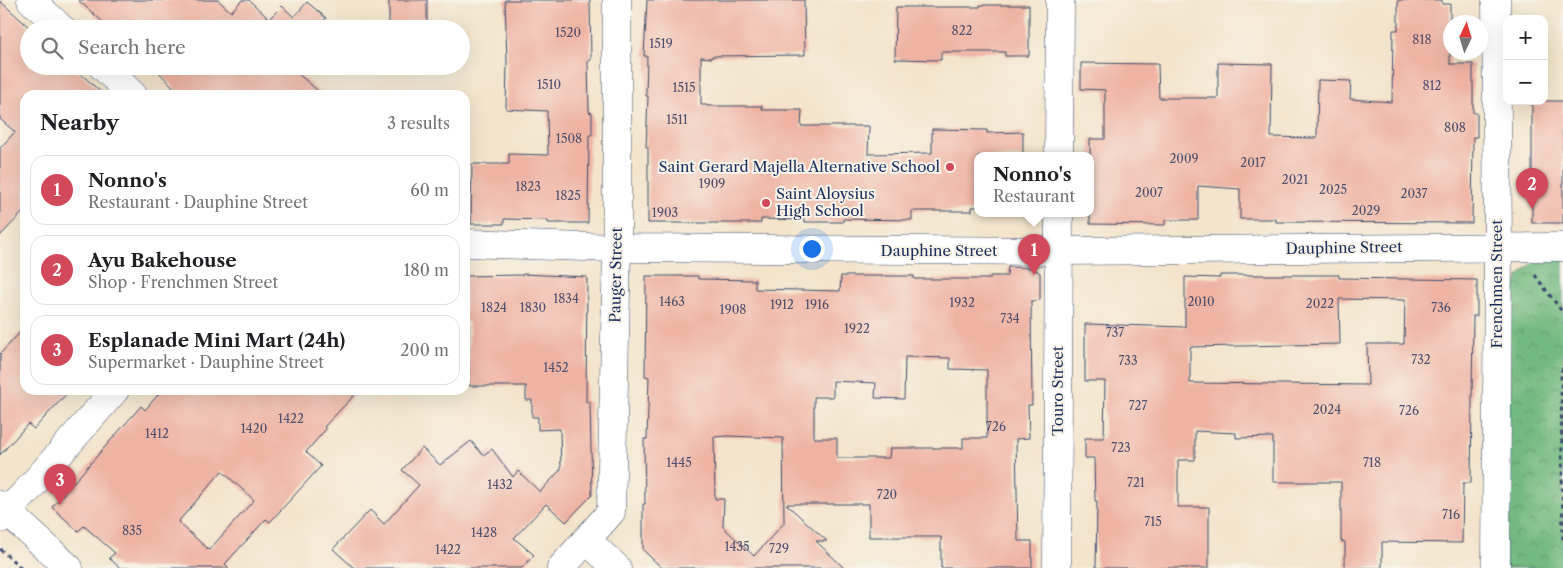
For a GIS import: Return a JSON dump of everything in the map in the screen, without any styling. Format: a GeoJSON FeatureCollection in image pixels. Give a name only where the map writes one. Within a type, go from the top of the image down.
{"type":"FeatureCollection","features":[{"type":"Feature","properties":{"kind":"street"},"geometry":{"type":"LineString","coordinates":[[31,0],[52,20]]}},
{"type":"Feature","properties":{"kind":"street","name":"Pauger Street"},"geometry":{"type":"LineString","coordinates":[[561,568],[611,512],[617,248],[617,0]]}},
{"type":"Feature","properties":{"kind":"street"},"geometry":{"type":"LineString","coordinates":[[1059,152],[1060,0]]}},
{"type":"Feature","properties":{"kind":"street","name":"Frenchmen Street"},"geometry":{"type":"LineString","coordinates":[[1496,0],[1506,247],[1496,568]]}},
{"type":"Feature","properties":{"kind":"street"},"geometry":{"type":"LineString","coordinates":[[112,75],[128,90]]}},
{"type":"Feature","properties":{"kind":"street","name":"Touro Street"},"geometry":{"type":"LineString","coordinates":[[1057,568],[1059,217]]}},
{"type":"Feature","properties":{"kind":"street","name":"Dauphine Street"},"geometry":{"type":"LineString","coordinates":[[470,243],[617,248],[1059,251],[1563,247]]}},
{"type":"Feature","properties":{"kind":"street"},"geometry":{"type":"LineString","coordinates":[[69,568],[2,512],[110,395]]}},
{"type":"Feature","properties":{"kind":"street"},"geometry":{"type":"LineString","coordinates":[[586,540],[617,568]]}},
{"type":"Feature","properties":{"kind":"path"},"geometry":{"type":"LineString","coordinates":[[1506,247],[1563,313]]}},
{"type":"Feature","properties":{"kind":"path"},"geometry":{"type":"LineString","coordinates":[[1562,371],[1563,543]]}},
{"type":"Feature","properties":{"kind":"path"},"geometry":{"type":"LineString","coordinates":[[0,549],[21,568]]}},
{"type":"Feature","properties":{"kind":"green space"},"geometry":{"type":"Polygon","coordinates":[[[1541,255],[1563,256],[1563,568],[1502,568],[1496,516],[1512,296],[1519,276],[1541,255]]]}},
{"type":"Feature","properties":{"kind":"building"},"geometry":{"type":"Polygon","coordinates":[[[78,0],[218,0],[231,12],[242,0],[249,0],[269,19],[282,6],[294,17],[307,2],[326,18],[324,20],[101,20],[78,0]]]}},
{"type":"Feature","properties":{"kind":"building"},"geometry":{"type":"Polygon","coordinates":[[[389,0],[427,0],[427,20],[389,20],[389,0]]]}},
{"type":"Feature","properties":{"kind":"building"},"geometry":{"type":"Polygon","coordinates":[[[505,0],[590,0],[591,60],[588,60],[589,112],[592,113],[592,135],[589,135],[588,223],[548,223],[548,220],[504,219],[504,224],[471,224],[472,164],[509,164],[509,154],[548,155],[547,111],[506,109],[505,0]]]}},
{"type":"Feature","properties":{"kind":"building"},"geometry":{"type":"Polygon","coordinates":[[[647,0],[804,0],[805,55],[701,57],[701,105],[762,106],[762,110],[802,110],[801,126],[869,126],[868,154],[932,153],[932,129],[987,130],[987,133],[1023,132],[1023,152],[974,152],[974,207],[972,207],[972,211],[912,211],[912,220],[843,219],[843,222],[805,222],[805,220],[761,219],[761,223],[648,223],[648,147],[646,147],[648,96],[646,96],[647,56],[644,56],[647,0]]]}},
{"type":"Feature","properties":{"kind":"building"},"geometry":{"type":"Polygon","coordinates":[[[1398,0],[1442,0],[1442,4],[1450,4],[1450,15],[1443,15],[1443,60],[1450,60],[1450,64],[1473,64],[1473,113],[1477,113],[1477,137],[1473,137],[1472,223],[1276,222],[1276,219],[1240,219],[1240,189],[1198,186],[1198,220],[1165,220],[1165,225],[1090,224],[1090,217],[1094,217],[1094,152],[1090,152],[1090,139],[1105,139],[1105,90],[1081,89],[1081,63],[1158,64],[1159,98],[1218,98],[1218,63],[1272,64],[1271,137],[1317,138],[1318,80],[1351,81],[1350,99],[1392,102],[1393,30],[1398,30],[1398,0]]]}},
{"type":"Feature","properties":{"kind":"building"},"geometry":{"type":"Polygon","coordinates":[[[0,1],[21,20],[20,75],[82,75],[98,90],[20,90],[20,215],[0,236],[0,148],[15,132],[0,119],[0,1]]]}},
{"type":"Feature","properties":{"kind":"building"},"geometry":{"type":"Polygon","coordinates":[[[980,5],[1029,5],[1029,56],[1005,56],[1005,52],[941,52],[941,60],[895,59],[896,7],[980,7],[980,5]]]}},
{"type":"Feature","properties":{"kind":"building"},"geometry":{"type":"Polygon","coordinates":[[[162,75],[300,75],[317,90],[176,90],[162,75]]]}},
{"type":"Feature","properties":{"kind":"building"},"geometry":{"type":"Polygon","coordinates":[[[1548,101],[1563,101],[1563,223],[1532,223],[1532,105],[1548,105],[1548,101]]]}},
{"type":"Feature","properties":{"kind":"building"},"geometry":{"type":"Polygon","coordinates":[[[1008,267],[1033,268],[1040,273],[1040,300],[1031,301],[1032,405],[1028,405],[1029,438],[1016,439],[1018,541],[1032,541],[1032,568],[941,568],[941,537],[869,537],[869,504],[786,504],[827,541],[816,541],[844,568],[662,568],[643,550],[643,504],[645,504],[644,439],[647,439],[649,377],[645,376],[646,276],[698,276],[698,279],[755,280],[755,289],[840,291],[841,276],[914,276],[914,279],[990,279],[990,276],[1007,276],[1008,267]],[[905,357],[904,399],[875,398],[876,383],[833,381],[833,397],[814,397],[814,438],[837,438],[837,458],[889,458],[890,448],[963,448],[963,438],[987,438],[987,370],[950,369],[950,358],[905,357]],[[714,437],[715,499],[724,499],[723,527],[754,556],[784,523],[783,438],[714,437]]]}},
{"type":"Feature","properties":{"kind":"building"},"geometry":{"type":"Polygon","coordinates":[[[1220,275],[1339,275],[1339,278],[1477,280],[1477,316],[1473,316],[1471,483],[1463,483],[1462,543],[1382,542],[1382,568],[1345,568],[1345,542],[1341,541],[1341,482],[1273,482],[1273,437],[1236,438],[1236,433],[1195,431],[1195,460],[1178,460],[1178,507],[1209,507],[1209,568],[1096,568],[1097,501],[1095,501],[1094,458],[1085,458],[1085,438],[1104,438],[1105,381],[1085,381],[1085,324],[1185,327],[1185,277],[1220,278],[1220,275]],[[1339,299],[1340,344],[1190,347],[1190,383],[1368,385],[1367,344],[1404,344],[1405,300],[1339,299]]]}},
{"type":"Feature","properties":{"kind":"building"},"geometry":{"type":"Polygon","coordinates":[[[470,276],[587,277],[586,402],[590,402],[592,495],[566,522],[546,504],[514,538],[534,555],[522,568],[354,568],[333,549],[370,510],[384,524],[419,485],[402,470],[422,448],[440,465],[471,441],[483,455],[492,449],[513,477],[518,471],[540,492],[561,469],[560,429],[538,430],[538,417],[532,417],[532,400],[526,400],[526,386],[470,386],[470,276]]]}},
{"type":"Feature","properties":{"kind":"building"},"geometry":{"type":"Polygon","coordinates":[[[20,332],[20,395],[65,395],[34,429],[28,424],[0,455],[0,354],[20,332]]]}},
{"type":"Feature","properties":{"kind":"building"},"geometry":{"type":"Polygon","coordinates":[[[158,395],[354,395],[324,427],[326,429],[306,452],[321,466],[270,522],[266,519],[225,564],[229,568],[120,568],[109,558],[115,553],[84,526],[78,531],[52,507],[141,406],[145,410],[158,395]],[[222,471],[178,522],[209,550],[254,500],[222,471]]]}},
{"type":"Feature","properties":{"kind":"place","name":"Saint Gerard Majella Alternative School"},"geometry":{"type":"Point","coordinates":[950,167]}},
{"type":"Feature","properties":{"kind":"place","name":"Saint Aloysius High School"},"geometry":{"type":"Point","coordinates":[766,203]}},
{"type":"Feature","properties":{"kind":"place","name":"Ayu Bakehouse"},"geometry":{"type":"Point","coordinates":[1532,209]}},
{"type":"Feature","properties":{"kind":"place","name":"Nonno's"},"geometry":{"type":"Point","coordinates":[1034,275]}},
{"type":"Feature","properties":{"kind":"place","name":"Esplanade Mini Mart (24h)"},"geometry":{"type":"Point","coordinates":[60,505]}}]}
